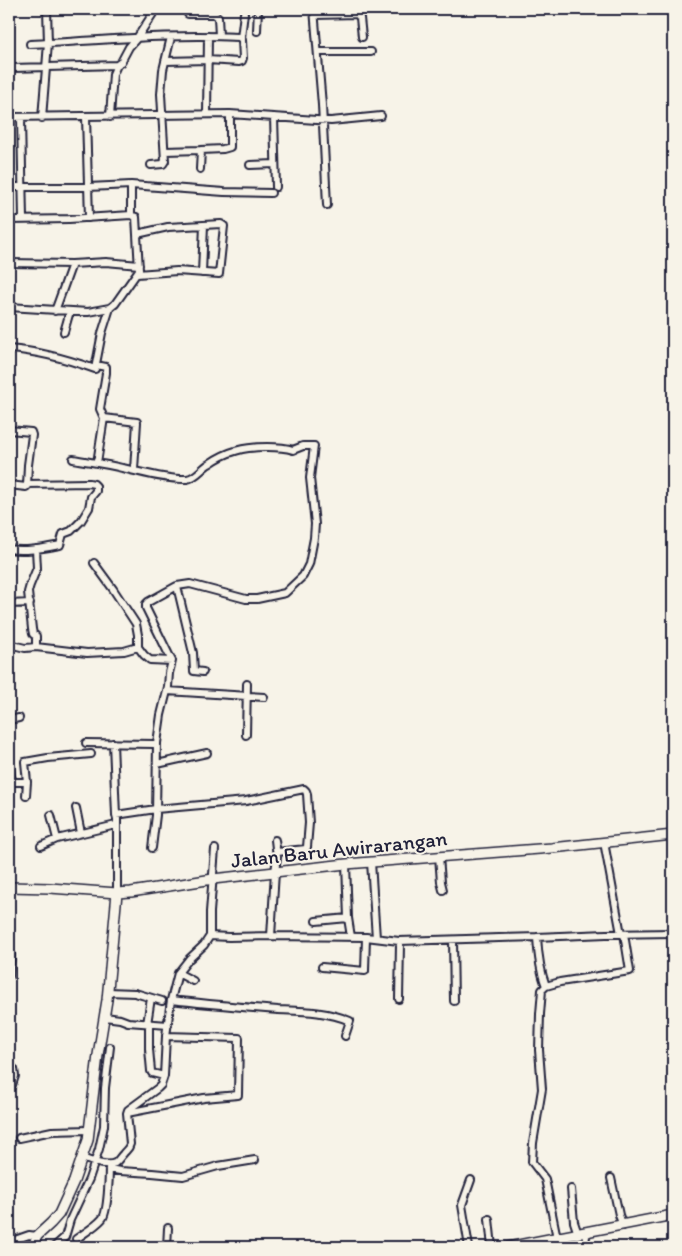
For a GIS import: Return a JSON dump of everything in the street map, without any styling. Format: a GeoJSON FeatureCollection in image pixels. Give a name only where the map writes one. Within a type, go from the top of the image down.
{"type":"FeatureCollection","features":[{"type":"Feature","properties":{"kind":"street"},"geometry":{"type":"LineString","coordinates":[[42,118],[48,44],[47,9]]}},
{"type":"Feature","properties":{"kind":"street"},"geometry":{"type":"LineString","coordinates":[[110,117],[113,74],[129,47],[156,9]]}},
{"type":"Feature","properties":{"kind":"street"},"geometry":{"type":"LineString","coordinates":[[257,31],[258,9]]}},
{"type":"Feature","properties":{"kind":"street"},"geometry":{"type":"LineString","coordinates":[[327,205],[323,121],[314,12],[357,14],[359,12],[362,37]]}},
{"type":"Feature","properties":{"kind":"street"},"geometry":{"type":"LineString","coordinates":[[165,61],[242,61],[241,38],[244,13]]}},
{"type":"Feature","properties":{"kind":"street"},"geometry":{"type":"LineString","coordinates":[[188,14],[216,15],[218,17],[219,36]]}},
{"type":"Feature","properties":{"kind":"street"},"geometry":{"type":"LineString","coordinates":[[207,114],[208,36]]}},
{"type":"Feature","properties":{"kind":"street"},"geometry":{"type":"LineString","coordinates":[[30,44],[171,37],[219,36],[241,38]]}},
{"type":"Feature","properties":{"kind":"street"},"geometry":{"type":"LineString","coordinates":[[151,165],[164,163],[165,151],[161,94],[165,61],[171,37]]}},
{"type":"Feature","properties":{"kind":"street"},"geometry":{"type":"LineString","coordinates":[[318,52],[371,52]]}},
{"type":"Feature","properties":{"kind":"street"},"geometry":{"type":"LineString","coordinates":[[13,68],[118,65]]}},
{"type":"Feature","properties":{"kind":"street"},"geometry":{"type":"LineString","coordinates":[[9,118],[230,114],[331,121],[381,116]]}},
{"type":"Feature","properties":{"kind":"street"},"geometry":{"type":"LineString","coordinates":[[165,151],[223,149],[230,147],[230,114]]}},
{"type":"Feature","properties":{"kind":"street"},"geometry":{"type":"LineString","coordinates":[[86,117],[89,218]]}},
{"type":"Feature","properties":{"kind":"street"},"geometry":{"type":"LineString","coordinates":[[9,187],[131,185],[224,192],[273,190],[275,164],[274,117]]}},
{"type":"Feature","properties":{"kind":"street"},"geometry":{"type":"LineString","coordinates":[[21,118],[23,219]]}},
{"type":"Feature","properties":{"kind":"street"},"geometry":{"type":"LineString","coordinates":[[200,168],[201,150]]}},
{"type":"Feature","properties":{"kind":"street"},"geometry":{"type":"LineString","coordinates":[[250,165],[275,164]]}},
{"type":"Feature","properties":{"kind":"street"},"geometry":{"type":"LineString","coordinates":[[131,185],[131,215]]}},
{"type":"Feature","properties":{"kind":"street"},"geometry":{"type":"LineString","coordinates":[[9,220],[131,215],[136,217],[139,265],[139,270],[110,308],[102,333],[95,369],[26,350],[9,349]]}},
{"type":"Feature","properties":{"kind":"street"},"geometry":{"type":"LineString","coordinates":[[136,274],[177,271],[218,274],[224,226],[221,224],[168,227],[137,234]]}},
{"type":"Feature","properties":{"kind":"street"},"geometry":{"type":"LineString","coordinates":[[202,273],[204,225]]}},
{"type":"Feature","properties":{"kind":"street"},"geometry":{"type":"LineString","coordinates":[[9,262],[72,264],[106,262],[139,265]]}},
{"type":"Feature","properties":{"kind":"street"},"geometry":{"type":"LineString","coordinates":[[55,310],[72,264]]}},
{"type":"Feature","properties":{"kind":"street"},"geometry":{"type":"LineString","coordinates":[[9,307],[88,312],[110,308]]}},
{"type":"Feature","properties":{"kind":"street"},"geometry":{"type":"LineString","coordinates":[[64,332],[70,311]]}},
{"type":"Feature","properties":{"kind":"street"},"geometry":{"type":"LineString","coordinates":[[96,365],[106,367],[100,409],[104,418],[97,463]]}},
{"type":"Feature","properties":{"kind":"street"},"geometry":{"type":"LineString","coordinates":[[104,418],[137,422],[134,470]]}},
{"type":"Feature","properties":{"kind":"street"},"geometry":{"type":"LineString","coordinates":[[9,430],[32,433],[28,484]]}},
{"type":"Feature","properties":{"kind":"street"},"geometry":{"type":"LineString","coordinates":[[73,459],[160,476],[186,479],[194,476],[218,458],[241,448],[284,447],[293,450],[314,446],[310,478],[315,524],[309,564],[303,576],[285,593],[257,599],[246,599],[190,584],[177,586],[146,604],[146,608],[170,660],[167,691],[157,743],[152,848]]}},
{"type":"Feature","properties":{"kind":"street"},"geometry":{"type":"LineString","coordinates":[[9,485],[26,487],[28,484],[89,483],[96,486],[96,491],[91,497],[85,516],[71,531],[64,534],[60,545],[36,549],[9,549]]}},
{"type":"Feature","properties":{"kind":"street"},"geometry":{"type":"LineString","coordinates":[[36,549],[37,568],[28,592],[32,629],[33,634],[36,636],[36,647]]}},
{"type":"Feature","properties":{"kind":"street"},"geometry":{"type":"LineString","coordinates":[[94,564],[136,624],[138,648],[150,660],[170,660]]}},
{"type":"Feature","properties":{"kind":"street"},"geometry":{"type":"LineString","coordinates":[[177,586],[193,654],[194,671],[203,672]]}},
{"type":"Feature","properties":{"kind":"street"},"geometry":{"type":"LineString","coordinates":[[9,604],[30,603]]}},
{"type":"Feature","properties":{"kind":"street"},"geometry":{"type":"LineString","coordinates":[[9,644],[25,648],[36,647],[87,654],[124,652],[138,648]]}},
{"type":"Feature","properties":{"kind":"street"},"geometry":{"type":"LineString","coordinates":[[246,735],[247,684]]}},
{"type":"Feature","properties":{"kind":"street"},"geometry":{"type":"LineString","coordinates":[[167,691],[264,697]]}},
{"type":"Feature","properties":{"kind":"street"},"geometry":{"type":"LineString","coordinates":[[9,720],[19,718]]}},
{"type":"Feature","properties":{"kind":"street"},"geometry":{"type":"LineString","coordinates":[[86,743],[154,744]]}},
{"type":"Feature","properties":{"kind":"street"},"geometry":{"type":"LineString","coordinates":[[54,1247],[65,1237],[65,1217],[74,1181],[83,1159],[90,1130],[105,1088],[103,1058],[111,992],[117,893],[117,819],[113,743]]}},
{"type":"Feature","properties":{"kind":"street"},"geometry":{"type":"LineString","coordinates":[[157,764],[207,753]]}},
{"type":"Feature","properties":{"kind":"street"},"geometry":{"type":"LineString","coordinates":[[26,796],[25,762],[91,754]]}},
{"type":"Feature","properties":{"kind":"street"},"geometry":{"type":"LineString","coordinates":[[9,766],[13,782],[27,782]]}},
{"type":"Feature","properties":{"kind":"street"},"geometry":{"type":"LineString","coordinates":[[116,815],[246,802],[304,788],[307,794],[309,823],[308,847],[277,852]]}},
{"type":"Feature","properties":{"kind":"street"},"geometry":{"type":"LineString","coordinates":[[76,808],[81,833]]}},
{"type":"Feature","properties":{"kind":"street"},"geometry":{"type":"LineString","coordinates":[[51,815],[57,839]]}},
{"type":"Feature","properties":{"kind":"street"},"geometry":{"type":"LineString","coordinates":[[41,846],[57,839],[116,825]]}},
{"type":"Feature","properties":{"kind":"street","name":"Jalan Baru Awirarangan"},"geometry":{"type":"LineString","coordinates":[[9,887],[117,893],[144,891],[213,879],[346,864],[552,848],[673,835]]}},
{"type":"Feature","properties":{"kind":"street"},"geometry":{"type":"LineString","coordinates":[[271,936],[277,852],[275,840]]}},
{"type":"Feature","properties":{"kind":"street"},"geometry":{"type":"LineString","coordinates":[[557,1238],[545,1179],[532,1162],[533,1143],[542,1089],[539,1050],[542,990],[546,986],[560,982],[629,972],[630,970],[604,842]]}},
{"type":"Feature","properties":{"kind":"street"},"geometry":{"type":"LineString","coordinates":[[109,1167],[116,1163],[129,1149],[128,1110],[161,1084],[164,1076],[166,1036],[171,1000],[178,973],[210,936],[215,848]]}},
{"type":"Feature","properties":{"kind":"street"},"geometry":{"type":"LineString","coordinates":[[439,856],[443,890]]}},
{"type":"Feature","properties":{"kind":"street"},"geometry":{"type":"LineString","coordinates":[[371,862],[376,938]]}},
{"type":"Feature","properties":{"kind":"street"},"geometry":{"type":"LineString","coordinates":[[346,864],[348,918],[351,937]]}},
{"type":"Feature","properties":{"kind":"street"},"geometry":{"type":"LineString","coordinates":[[316,921],[348,918]]}},
{"type":"Feature","properties":{"kind":"street"},"geometry":{"type":"LineString","coordinates":[[210,936],[366,937],[399,941],[673,933]]}},
{"type":"Feature","properties":{"kind":"street"},"geometry":{"type":"LineString","coordinates":[[322,967],[365,971],[366,937]]}},
{"type":"Feature","properties":{"kind":"street"},"geometry":{"type":"LineString","coordinates":[[537,938],[538,952],[546,986]]}},
{"type":"Feature","properties":{"kind":"street"},"geometry":{"type":"LineString","coordinates":[[453,940],[454,1001]]}},
{"type":"Feature","properties":{"kind":"street"},"geometry":{"type":"LineString","coordinates":[[399,941],[399,999]]}},
{"type":"Feature","properties":{"kind":"street"},"geometry":{"type":"LineString","coordinates":[[9,976],[11,955]]}},
{"type":"Feature","properties":{"kind":"street"},"geometry":{"type":"LineString","coordinates":[[178,973],[193,981]]}},
{"type":"Feature","properties":{"kind":"street"},"geometry":{"type":"LineString","coordinates":[[111,992],[136,993],[162,1002]]}},
{"type":"Feature","properties":{"kind":"street"},"geometry":{"type":"LineString","coordinates":[[151,998],[148,1024],[151,1071],[152,1073],[164,1076]]}},
{"type":"Feature","properties":{"kind":"street"},"geometry":{"type":"LineString","coordinates":[[171,1000],[328,1014],[350,1021],[345,1036]]}},
{"type":"Feature","properties":{"kind":"street"},"geometry":{"type":"LineString","coordinates":[[108,1017],[128,1022],[168,1025]]}},
{"type":"Feature","properties":{"kind":"street"},"geometry":{"type":"LineString","coordinates":[[127,1113],[204,1098],[238,1095],[239,1038],[166,1036]]}},
{"type":"Feature","properties":{"kind":"street"},"geometry":{"type":"LineString","coordinates":[[103,1058],[110,1046]]}},
{"type":"Feature","properties":{"kind":"street"},"geometry":{"type":"LineString","coordinates":[[9,1088],[15,1076],[14,1069]]}},
{"type":"Feature","properties":{"kind":"street"},"geometry":{"type":"LineString","coordinates":[[33,1247],[37,1236],[51,1223],[65,1217],[90,1179],[104,1126],[99,1106],[103,1069]]}},
{"type":"Feature","properties":{"kind":"street"},"geometry":{"type":"LineString","coordinates":[[19,1138],[52,1131],[90,1130]]}},
{"type":"Feature","properties":{"kind":"street"},"geometry":{"type":"LineString","coordinates":[[83,1159],[120,1171],[184,1176],[218,1166],[256,1160]]}},
{"type":"Feature","properties":{"kind":"street"},"geometry":{"type":"LineString","coordinates":[[76,1239],[105,1216],[109,1167]]}},
{"type":"Feature","properties":{"kind":"street"},"geometry":{"type":"LineString","coordinates":[[611,1178],[623,1226]]}},
{"type":"Feature","properties":{"kind":"street"},"geometry":{"type":"LineString","coordinates":[[469,1247],[462,1205],[471,1180]]}},
{"type":"Feature","properties":{"kind":"street"},"geometry":{"type":"LineString","coordinates":[[571,1189],[574,1222],[578,1234]]}},
{"type":"Feature","properties":{"kind":"street"},"geometry":{"type":"LineString","coordinates":[[508,1247],[538,1245],[557,1238],[673,1215]]}},
{"type":"Feature","properties":{"kind":"street"},"geometry":{"type":"LineString","coordinates":[[489,1219],[492,1247]]}},
{"type":"Feature","properties":{"kind":"street"},"geometry":{"type":"LineString","coordinates":[[167,1247],[168,1228]]}},
{"type":"Feature","properties":{"kind":"street"},"geometry":{"type":"LineString","coordinates":[[585,1247],[586,1234],[590,1232]]}},
{"type":"Feature","properties":{"kind":"street"},"geometry":{"type":"LineString","coordinates":[[9,1242],[29,1235],[37,1236]]}}]}
